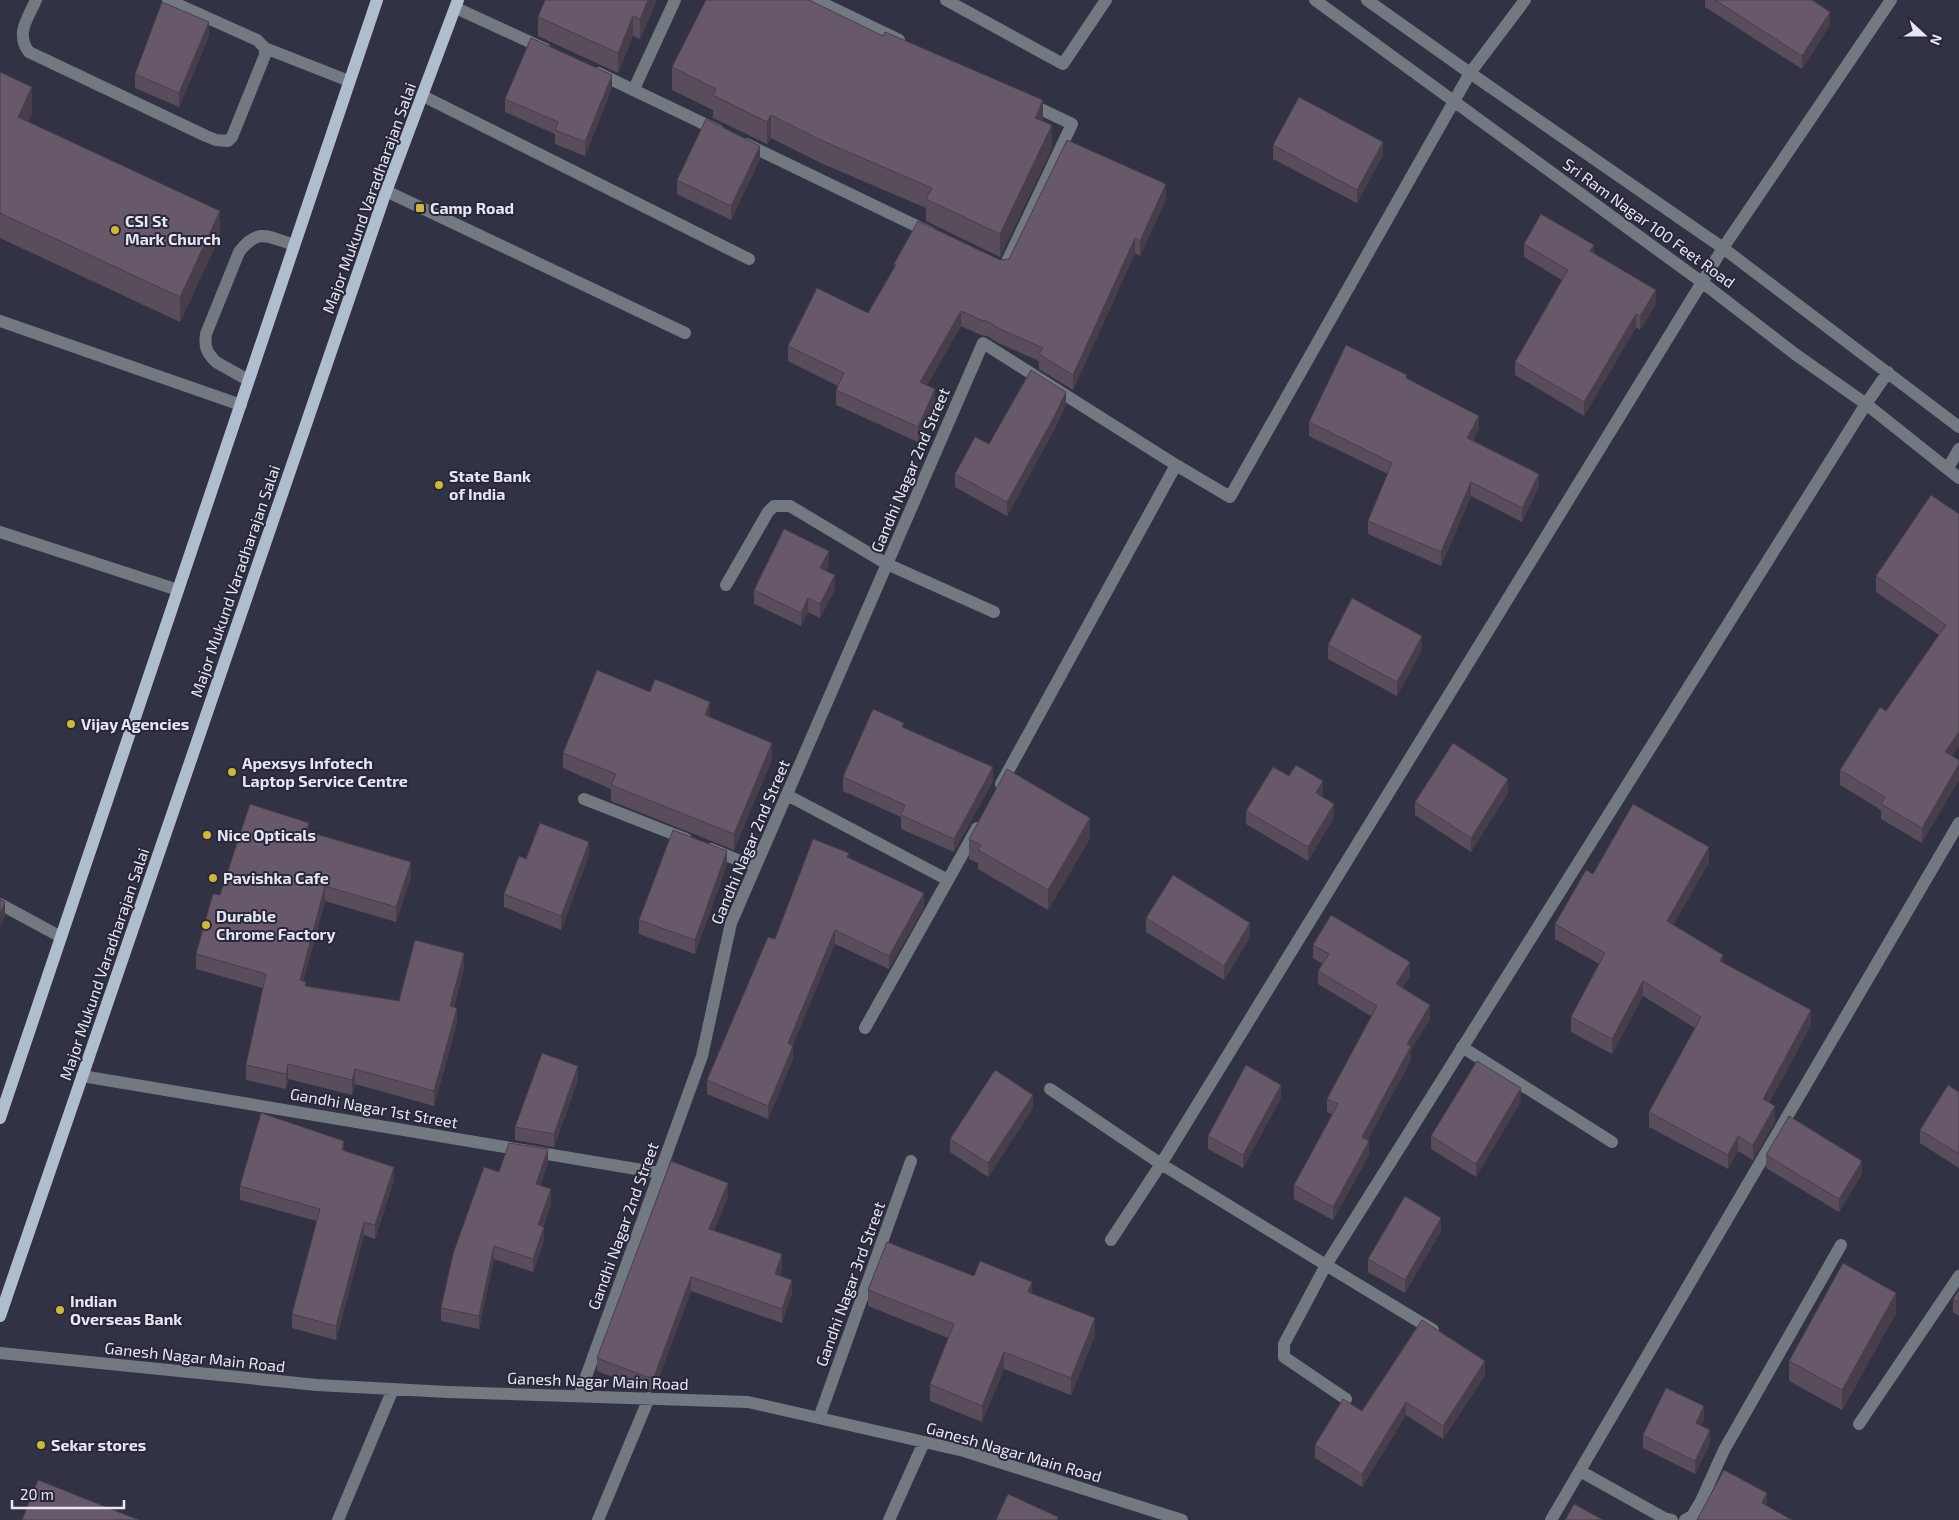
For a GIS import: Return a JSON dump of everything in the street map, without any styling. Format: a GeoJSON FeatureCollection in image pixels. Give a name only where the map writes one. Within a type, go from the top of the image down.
{"type":"FeatureCollection","features":[{"type":"Feature","properties":{"kind":"main road"},"geometry":{"type":"LineString","coordinates":[[0,1118],[377,0]]}},
{"type":"Feature","properties":{"kind":"main road","name":"Major Mukund Varadharajan Salai"},"geometry":{"type":"LineString","coordinates":[[0,1316],[386,191],[457,4]]}},
{"type":"Feature","properties":{"kind":"street"},"geometry":{"type":"LineString","coordinates":[[36,0],[22,30],[22,39],[29,52],[216,140],[228,141],[232,137],[266,55],[265,48]]}},
{"type":"Feature","properties":{"kind":"street"},"geometry":{"type":"LineString","coordinates":[[168,0],[257,40],[265,48],[349,81]]}},
{"type":"Feature","properties":{"kind":"street"},"geometry":{"type":"LineString","coordinates":[[634,90],[675,0]]}},
{"type":"Feature","properties":{"kind":"street"},"geometry":{"type":"LineString","coordinates":[[816,0],[913,47]]}},
{"type":"Feature","properties":{"kind":"street"},"geometry":{"type":"LineString","coordinates":[[946,0],[1063,64],[1106,0]]}},
{"type":"Feature","properties":{"kind":"street","name":"Sri Ram Nagar 100 Feet Road"},"geometry":{"type":"LineString","coordinates":[[1315,0],[1704,283],[1795,354],[1866,404],[1959,478]]}},
{"type":"Feature","properties":{"kind":"street","name":"Sri Ram Nagar 100 Feet Road"},"geometry":{"type":"LineString","coordinates":[[1367,0],[1723,248],[1959,427]]}},
{"type":"Feature","properties":{"kind":"street"},"geometry":{"type":"LineString","coordinates":[[995,794],[1176,465],[1230,497],[1470,73],[1525,0]]}},
{"type":"Feature","properties":{"kind":"street"},"geometry":{"type":"LineString","coordinates":[[1111,1240],[1161,1164],[1704,283],[1723,248],[1891,0]]}},
{"type":"Feature","properties":{"kind":"street"},"geometry":{"type":"LineString","coordinates":[[457,4],[553,52]]}},
{"type":"Feature","properties":{"kind":"street"},"geometry":{"type":"LineString","coordinates":[[588,68],[942,239]]}},
{"type":"Feature","properties":{"kind":"street"},"geometry":{"type":"LineString","coordinates":[[423,96],[749,259]]}},
{"type":"Feature","properties":{"kind":"street"},"geometry":{"type":"LineString","coordinates":[[986,260],[1004,268],[1072,124],[1019,99]]}},
{"type":"Feature","properties":{"kind":"street"},"geometry":{"type":"LineString","coordinates":[[386,191],[685,333]]}},
{"type":"Feature","properties":{"kind":"street"},"geometry":{"type":"LineString","coordinates":[[248,380],[212,358],[206,350],[206,334],[239,252],[248,242],[255,236],[264,236],[294,244]]}},
{"type":"Feature","properties":{"kind":"street"},"geometry":{"type":"LineString","coordinates":[[0,321],[240,405]]}},
{"type":"Feature","properties":{"kind":"street","name":"Gandhi Nagar 2nd Street"},"geometry":{"type":"LineString","coordinates":[[579,1396],[702,1056],[731,923],[983,343],[1176,465]]}},
{"type":"Feature","properties":{"kind":"street"},"geometry":{"type":"LineString","coordinates":[[1346,1399],[1284,1357],[1284,1344],[1326,1265],[1866,404],[1888,372]]}},
{"type":"Feature","properties":{"kind":"street"},"geometry":{"type":"LineString","coordinates":[[1948,468],[1959,450]]}},
{"type":"Feature","properties":{"kind":"street"},"geometry":{"type":"LineString","coordinates":[[726,585],[768,512],[774,506],[782,505],[800,511],[887,564],[994,612]]}},
{"type":"Feature","properties":{"kind":"street"},"geometry":{"type":"LineString","coordinates":[[0,532],[178,590]]}},
{"type":"Feature","properties":{"kind":"street"},"geometry":{"type":"LineString","coordinates":[[787,795],[948,880]]}},
{"type":"Feature","properties":{"kind":"street"},"geometry":{"type":"LineString","coordinates":[[584,799],[755,867]]}},
{"type":"Feature","properties":{"kind":"street"},"geometry":{"type":"LineString","coordinates":[[865,1028],[981,820]]}},
{"type":"Feature","properties":{"kind":"street"},"geometry":{"type":"LineString","coordinates":[[1551,1520],[1959,823]]}},
{"type":"Feature","properties":{"kind":"street"},"geometry":{"type":"LineString","coordinates":[[0,904],[61,938]]}},
{"type":"Feature","properties":{"kind":"street"},"geometry":{"type":"LineString","coordinates":[[1462,1047],[1612,1142]]}},
{"type":"Feature","properties":{"kind":"street","name":"Gandhi Nagar 1st Street"},"geometry":{"type":"LineString","coordinates":[[82,1076],[660,1173]]}},
{"type":"Feature","properties":{"kind":"street"},"geometry":{"type":"LineString","coordinates":[[1050,1089],[1161,1164],[1444,1337]]}},
{"type":"Feature","properties":{"kind":"street","name":"Gandhi Nagar 3rd Street"},"geometry":{"type":"LineString","coordinates":[[819,1418],[911,1162]]}},
{"type":"Feature","properties":{"kind":"street"},"geometry":{"type":"LineString","coordinates":[[1685,1520],[1692,1516],[1724,1450],[1841,1246]]}},
{"type":"Feature","properties":{"kind":"street"},"geometry":{"type":"LineString","coordinates":[[1859,1424],[1959,1276]]}},
{"type":"Feature","properties":{"kind":"street","name":"Ganesh Nagar Main Road"},"geometry":{"type":"LineString","coordinates":[[0,1353],[317,1386],[748,1402],[964,1451],[1182,1520]]}},
{"type":"Feature","properties":{"kind":"street"},"geometry":{"type":"LineString","coordinates":[[338,1520],[393,1389]]}},
{"type":"Feature","properties":{"kind":"street"},"geometry":{"type":"LineString","coordinates":[[598,1520],[649,1398]]}},
{"type":"Feature","properties":{"kind":"street"},"geometry":{"type":"LineString","coordinates":[[890,1520],[924,1442]]}},
{"type":"Feature","properties":{"kind":"street"},"geometry":{"type":"LineString","coordinates":[[1580,1470],[1664,1518],[1672,1520]]}},
{"type":"Feature","properties":{"kind":"building"},"geometry":{"type":"Polygon","coordinates":[[[545,0],[648,0],[640,19],[633,16],[618,53],[538,17],[545,0]]]}},
{"type":"Feature","properties":{"kind":"building"},"geometry":{"type":"Polygon","coordinates":[[[706,0],[809,0],[883,36],[885,32],[1043,100],[1035,118],[1052,125],[1000,234],[926,199],[932,188],[823,141],[771,115],[767,122],[713,95],[716,89],[672,67],[706,0]]]}},
{"type":"Feature","properties":{"kind":"building"},"geometry":{"type":"Polygon","coordinates":[[[1715,0],[1812,0],[1830,12],[1802,56],[1715,0]]]}},
{"type":"Feature","properties":{"kind":"building"},"geometry":{"type":"Polygon","coordinates":[[[162,2],[209,22],[179,93],[135,74],[162,2]]]}},
{"type":"Feature","properties":{"kind":"building"},"geometry":{"type":"Polygon","coordinates":[[[531,38],[612,75],[585,142],[555,130],[558,122],[505,99],[531,38]]]}},
{"type":"Feature","properties":{"kind":"building"},"geometry":{"type":"Polygon","coordinates":[[[0,72],[32,87],[18,117],[220,211],[180,297],[0,213],[0,72]]]}},
{"type":"Feature","properties":{"kind":"building"},"geometry":{"type":"Polygon","coordinates":[[[1299,97],[1383,142],[1357,190],[1273,145],[1299,97]]]}},
{"type":"Feature","properties":{"kind":"building"},"geometry":{"type":"Polygon","coordinates":[[[706,119],[760,146],[731,206],[677,180],[706,119]]]}},
{"type":"Feature","properties":{"kind":"building"},"geometry":{"type":"Polygon","coordinates":[[[1067,140],[1166,184],[1140,241],[1135,238],[1073,375],[1039,354],[1043,348],[998,328],[987,321],[961,311],[920,382],[935,389],[918,427],[836,390],[844,373],[788,346],[817,288],[868,313],[896,265],[894,264],[918,221],[1000,260],[1009,259],[1067,140]]]}},
{"type":"Feature","properties":{"kind":"building"},"geometry":{"type":"Polygon","coordinates":[[[1541,214],[1594,245],[1590,251],[1656,290],[1640,316],[1636,314],[1584,402],[1515,362],[1568,270],[1524,244],[1541,214]]]}},
{"type":"Feature","properties":{"kind":"building"},"geometry":{"type":"Polygon","coordinates":[[[1346,345],[1407,375],[1406,378],[1479,416],[1467,438],[1539,474],[1522,508],[1471,482],[1441,552],[1368,521],[1392,463],[1309,422],[1346,345]]]}},
{"type":"Feature","properties":{"kind":"building"},"geometry":{"type":"Polygon","coordinates":[[[1031,370],[1066,392],[1007,502],[955,474],[975,437],[989,444],[1031,370]]]}},
{"type":"Feature","properties":{"kind":"building"},"geometry":{"type":"Polygon","coordinates":[[[1931,495],[1959,514],[1959,732],[1945,752],[1959,760],[1959,764],[1922,828],[1881,804],[1885,797],[1840,770],[1880,707],[1886,711],[1946,625],[1876,576],[1931,495]]]}},
{"type":"Feature","properties":{"kind":"building"},"geometry":{"type":"Polygon","coordinates":[[[784,529],[829,551],[820,568],[835,575],[820,604],[808,598],[801,613],[754,590],[784,529]]]}},
{"type":"Feature","properties":{"kind":"building"},"geometry":{"type":"Polygon","coordinates":[[[1352,598],[1422,636],[1397,682],[1328,645],[1352,598]]]}},
{"type":"Feature","properties":{"kind":"building"},"geometry":{"type":"Polygon","coordinates":[[[597,670],[650,692],[655,679],[710,702],[705,715],[772,743],[734,834],[611,785],[616,774],[563,753],[597,670]]]}},
{"type":"Feature","properties":{"kind":"building"},"geometry":{"type":"Polygon","coordinates":[[[873,709],[904,723],[902,727],[993,767],[954,839],[901,815],[905,805],[843,777],[873,709]]]}},
{"type":"Feature","properties":{"kind":"building"},"geometry":{"type":"Polygon","coordinates":[[[1453,743],[1508,779],[1471,838],[1415,802],[1453,743]]]}},
{"type":"Feature","properties":{"kind":"building"},"geometry":{"type":"Polygon","coordinates":[[[1296,765],[1323,781],[1316,793],[1334,804],[1308,847],[1246,811],[1273,767],[1289,776],[1296,765]]]}},
{"type":"Feature","properties":{"kind":"building"},"geometry":{"type":"Polygon","coordinates":[[[1007,769],[1090,818],[1048,890],[978,850],[981,845],[969,839],[1007,769]]]}},
{"type":"Feature","properties":{"kind":"building"},"geometry":{"type":"Polygon","coordinates":[[[250,804],[309,823],[306,831],[411,862],[396,907],[325,886],[300,980],[306,982],[305,986],[399,1001],[415,940],[464,953],[450,1006],[457,1008],[434,1091],[355,1069],[352,1080],[288,1064],[286,1074],[246,1065],[266,974],[196,954],[213,894],[220,895],[250,804]]]}},
{"type":"Feature","properties":{"kind":"building"},"geometry":{"type":"Polygon","coordinates":[[[1633,804],[1709,847],[1667,921],[1723,955],[1720,961],[1811,1010],[1763,1099],[1775,1106],[1753,1145],[1738,1136],[1728,1155],[1649,1112],[1701,1017],[1643,981],[1612,1039],[1571,1017],[1605,953],[1555,924],[1586,870],[1593,874],[1633,804]]]}},
{"type":"Feature","properties":{"kind":"building"},"geometry":{"type":"Polygon","coordinates":[[[540,823],[589,842],[561,916],[504,894],[519,856],[526,859],[540,823]]]}},
{"type":"Feature","properties":{"kind":"building"},"geometry":{"type":"Polygon","coordinates":[[[673,830],[727,851],[695,940],[639,920],[673,830]]]}},
{"type":"Feature","properties":{"kind":"building"},"geometry":{"type":"Polygon","coordinates":[[[813,839],[849,853],[847,857],[924,893],[889,956],[835,930],[788,1043],[793,1046],[768,1106],[707,1080],[768,937],[775,939],[813,839]]]}},
{"type":"Feature","properties":{"kind":"building"},"geometry":{"type":"Polygon","coordinates":[[[1173,875],[1250,923],[1224,966],[1146,918],[1173,875]]]}},
{"type":"Feature","properties":{"kind":"building"},"geometry":{"type":"Polygon","coordinates":[[[0,899],[5,902],[0,914],[0,899]]]}},
{"type":"Feature","properties":{"kind":"building"},"geometry":{"type":"Polygon","coordinates":[[[1331,915],[1410,962],[1396,984],[1430,1005],[1407,1044],[1411,1046],[1362,1137],[1369,1141],[1333,1207],[1294,1185],[1338,1104],[1327,1099],[1377,1006],[1318,971],[1329,954],[1313,945],[1331,915]]]}},
{"type":"Feature","properties":{"kind":"building"},"geometry":{"type":"Polygon","coordinates":[[[542,1053],[578,1066],[554,1134],[515,1127],[542,1053]]]}},
{"type":"Feature","properties":{"kind":"building"},"geometry":{"type":"Polygon","coordinates":[[[1477,1061],[1521,1088],[1476,1164],[1431,1136],[1477,1061]]]}},
{"type":"Feature","properties":{"kind":"building"},"geometry":{"type":"Polygon","coordinates":[[[1246,1065],[1281,1085],[1243,1155],[1208,1136],[1246,1065]]]}},
{"type":"Feature","properties":{"kind":"building"},"geometry":{"type":"Polygon","coordinates":[[[995,1070],[1033,1095],[988,1163],[950,1139],[995,1070]]]}},
{"type":"Feature","properties":{"kind":"building"},"geometry":{"type":"Polygon","coordinates":[[[1948,1085],[1959,1092],[1959,1154],[1920,1130],[1948,1085]]]}},
{"type":"Feature","properties":{"kind":"building"},"geometry":{"type":"Polygon","coordinates":[[[261,1113],[344,1141],[342,1150],[394,1167],[375,1225],[364,1222],[336,1326],[292,1314],[320,1209],[240,1186],[261,1113]]]}},
{"type":"Feature","properties":{"kind":"building"},"geometry":{"type":"Polygon","coordinates":[[[1789,1116],[1862,1161],[1839,1199],[1766,1155],[1789,1116]]]}},
{"type":"Feature","properties":{"kind":"building"},"geometry":{"type":"Polygon","coordinates":[[[509,1143],[548,1149],[536,1184],[551,1189],[538,1225],[544,1227],[533,1259],[494,1246],[479,1316],[441,1308],[453,1254],[484,1167],[499,1172],[509,1143]]]}},
{"type":"Feature","properties":{"kind":"building"},"geometry":{"type":"Polygon","coordinates":[[[671,1161],[728,1183],[709,1229],[782,1254],[775,1274],[792,1280],[782,1309],[691,1277],[654,1377],[647,1377],[597,1358],[671,1161]]]}},
{"type":"Feature","properties":{"kind":"building"},"geometry":{"type":"Polygon","coordinates":[[[1405,1196],[1441,1218],[1405,1280],[1368,1259],[1405,1196]]]}},
{"type":"Feature","properties":{"kind":"building"},"geometry":{"type":"Polygon","coordinates":[[[887,1242],[974,1276],[980,1261],[1032,1282],[1028,1292],[1095,1318],[1071,1378],[1004,1352],[982,1406],[930,1384],[954,1324],[868,1290],[887,1242]]]}},
{"type":"Feature","properties":{"kind":"building"},"geometry":{"type":"Polygon","coordinates":[[[1843,1263],[1896,1293],[1842,1390],[1789,1361],[1843,1263]]]}},
{"type":"Feature","properties":{"kind":"building"},"geometry":{"type":"Polygon","coordinates":[[[1959,1290],[1959,1302],[1953,1299],[1959,1290]]]}},
{"type":"Feature","properties":{"kind":"building"},"geometry":{"type":"Polygon","coordinates":[[[1422,1320],[1485,1361],[1443,1426],[1406,1402],[1362,1474],[1315,1445],[1343,1399],[1362,1411],[1422,1320]]]}},
{"type":"Feature","properties":{"kind":"building"},"geometry":{"type":"Polygon","coordinates":[[[1666,1388],[1704,1406],[1696,1423],[1710,1430],[1695,1461],[1643,1435],[1666,1388]]]}},
{"type":"Feature","properties":{"kind":"building"},"geometry":{"type":"Polygon","coordinates":[[[1724,1470],[1767,1493],[1762,1503],[1792,1520],[1697,1520],[1724,1470]]]}},
{"type":"Feature","properties":{"kind":"building"},"geometry":{"type":"Polygon","coordinates":[[[38,1480],[139,1520],[22,1520],[38,1480]]]}},
{"type":"Feature","properties":{"kind":"building"},"geometry":{"type":"Polygon","coordinates":[[[1008,1494],[1058,1517],[1057,1520],[996,1520],[1008,1494]]]}},
{"type":"Feature","properties":{"kind":"building"},"geometry":{"type":"Polygon","coordinates":[[[1574,1504],[1603,1520],[1565,1520],[1574,1504]]]}},
{"type":"Feature","properties":{"kind":"place","name":"Camp Road"},"geometry":{"type":"Point","coordinates":[420,208]}},
{"type":"Feature","properties":{"kind":"place","name":"CSI St Mark Church"},"geometry":{"type":"Point","coordinates":[115,230]}},
{"type":"Feature","properties":{"kind":"place","name":"State Bank of India"},"geometry":{"type":"Point","coordinates":[439,485]}},
{"type":"Feature","properties":{"kind":"place","name":"Vijay Agencies"},"geometry":{"type":"Point","coordinates":[71,724]}},
{"type":"Feature","properties":{"kind":"place","name":"Apexsys Infotech Laptop Service Centre"},"geometry":{"type":"Point","coordinates":[232,772]}},
{"type":"Feature","properties":{"kind":"place","name":"Nice Opticals"},"geometry":{"type":"Point","coordinates":[207,835]}},
{"type":"Feature","properties":{"kind":"place","name":"Pavishka Cafe"},"geometry":{"type":"Point","coordinates":[213,878]}},
{"type":"Feature","properties":{"kind":"place","name":"Durable Chrome Factory"},"geometry":{"type":"Point","coordinates":[206,925]}},
{"type":"Feature","properties":{"kind":"place","name":"Indian Overseas Bank"},"geometry":{"type":"Point","coordinates":[60,1310]}},
{"type":"Feature","properties":{"kind":"place","name":"Sekar stores"},"geometry":{"type":"Point","coordinates":[41,1445]}}]}
